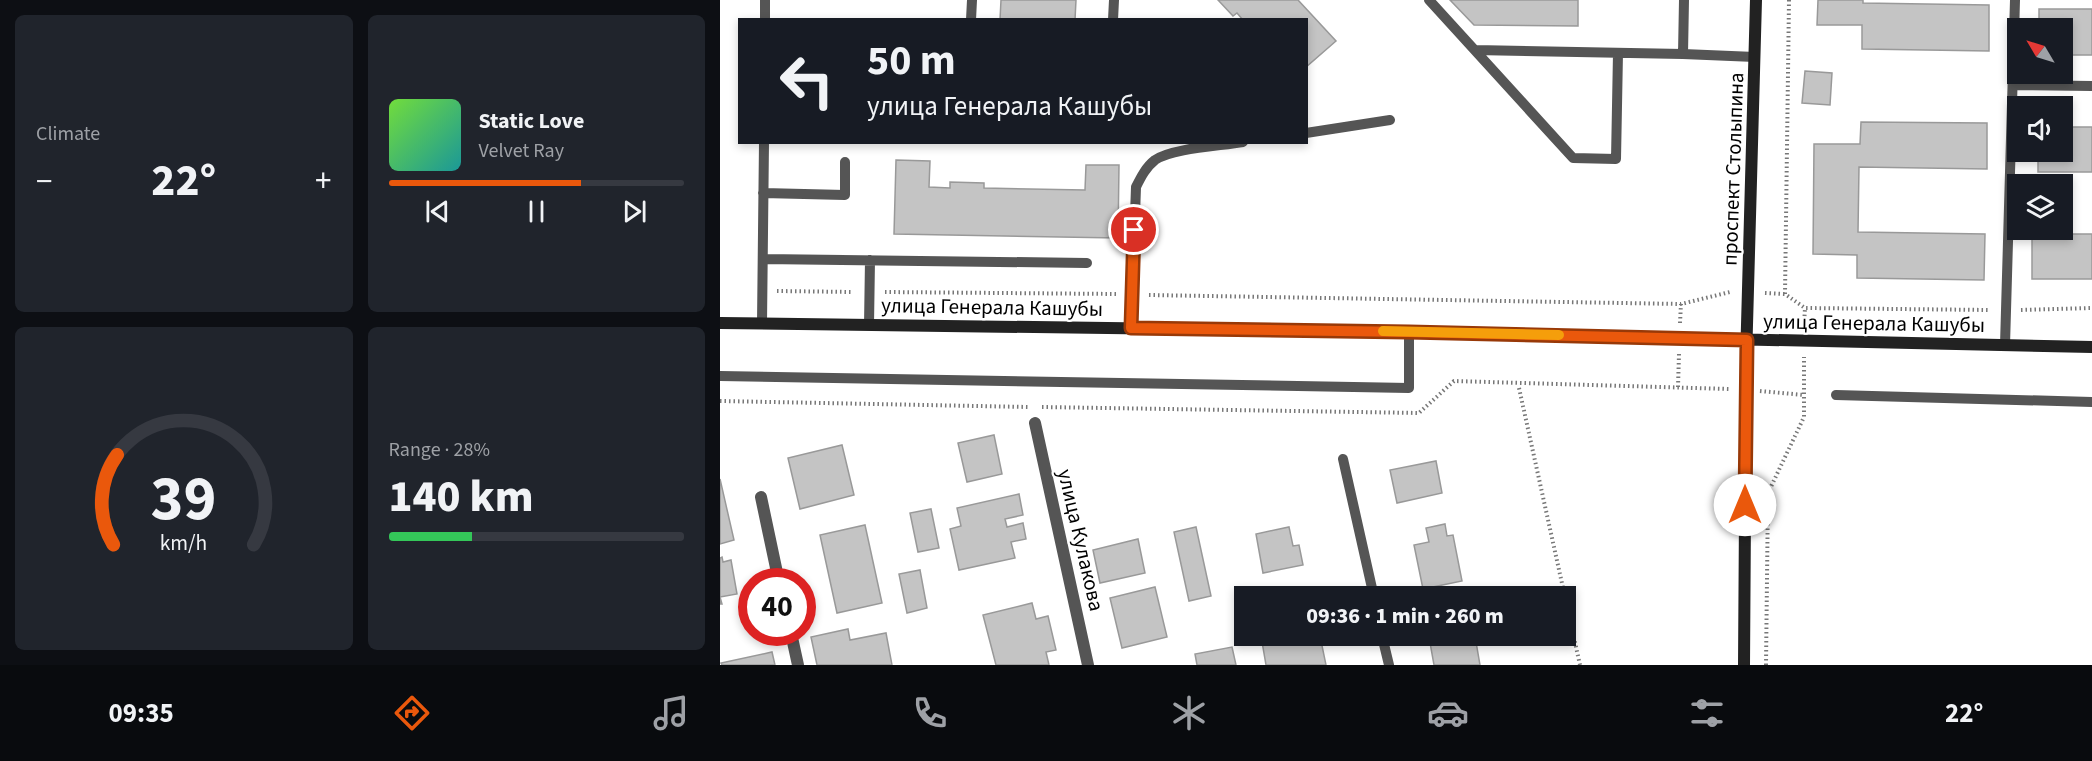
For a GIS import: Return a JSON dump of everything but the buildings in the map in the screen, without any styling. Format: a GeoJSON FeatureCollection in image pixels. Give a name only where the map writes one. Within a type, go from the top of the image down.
{"type":"FeatureCollection","features":[{"type":"Feature","properties":{"kind":"street","name":"проспект Столыпина"},"geometry":{"type":"LineString","coordinates":[[1744,665],[1747,340],[1756,0]]}},
{"type":"Feature","properties":{"kind":"street","name":"улица Генерала Кашубы"},"geometry":{"type":"LineString","coordinates":[[720,323],[1409,332],[2092,347]]}},
{"type":"Feature","properties":{"kind":"street","name":"улица Кулакова"},"geometry":{"type":"LineString","coordinates":[[1035,423],[1089,665]]}},
{"type":"Feature","properties":{"kind":"street"},"geometry":{"type":"LineString","coordinates":[[760,497],[776,568]]}},
{"type":"Feature","properties":{"kind":"street"},"geometry":{"type":"LineString","coordinates":[[794,646],[798,665]]}},
{"type":"Feature","properties":{"kind":"lane"},"geometry":{"type":"LineString","coordinates":[[765,0],[765,18]]}},
{"type":"Feature","properties":{"kind":"lane"},"geometry":{"type":"LineString","coordinates":[[971,18],[972,0]]}},
{"type":"Feature","properties":{"kind":"lane"},"geometry":{"type":"LineString","coordinates":[[1113,18],[1114,0]]}},
{"type":"Feature","properties":{"kind":"lane"},"geometry":{"type":"LineString","coordinates":[[1429,0],[1573,158],[1616,159],[1618,53]]}},
{"type":"Feature","properties":{"kind":"lane"},"geometry":{"type":"LineString","coordinates":[[1683,54],[1684,0]]}},
{"type":"Feature","properties":{"kind":"lane"},"geometry":{"type":"LineString","coordinates":[[2006,345],[2015,0]]}},
{"type":"Feature","properties":{"kind":"lane"},"geometry":{"type":"LineString","coordinates":[[1475,50],[1755,57]]}},
{"type":"Feature","properties":{"kind":"lane"},"geometry":{"type":"LineString","coordinates":[[2014,85],[2092,86]]}},
{"type":"Feature","properties":{"kind":"lane"},"geometry":{"type":"LineString","coordinates":[[1308,133],[1390,120]]}},
{"type":"Feature","properties":{"kind":"lane"},"geometry":{"type":"LineString","coordinates":[[762,323],[764,144]]}},
{"type":"Feature","properties":{"kind":"lane"},"geometry":{"type":"LineString","coordinates":[[1131,328],[1136,187],[1144,172],[1156,160],[1170,153],[1230,144]]}},
{"type":"Feature","properties":{"kind":"lane"},"geometry":{"type":"LineString","coordinates":[[763,193],[845,195],[845,162]]}},
{"type":"Feature","properties":{"kind":"lane"},"geometry":{"type":"LineString","coordinates":[[763,259],[1087,263]]}},
{"type":"Feature","properties":{"kind":"lane"},"geometry":{"type":"LineString","coordinates":[[869,325],[870,260]]}},
{"type":"Feature","properties":{"kind":"lane"},"geometry":{"type":"LineString","coordinates":[[720,376],[1409,388],[1409,332]]}},
{"type":"Feature","properties":{"kind":"lane"},"geometry":{"type":"LineString","coordinates":[[1836,395],[2092,402]]}},
{"type":"Feature","properties":{"kind":"lane"},"geometry":{"type":"LineString","coordinates":[[1343,459],[1372,586]]}},
{"type":"Feature","properties":{"kind":"lane"},"geometry":{"type":"LineString","coordinates":[[1384,646],[1389,665]]}},
{"type":"Feature","properties":{"kind":"path"},"geometry":{"type":"LineString","coordinates":[[1785,294],[1789,0]]}},
{"type":"Feature","properties":{"kind":"path"},"geometry":{"type":"LineString","coordinates":[[763,291],[1681,304],[1726,292],[1785,294],[1804,308],[2007,311],[2092,308]]}},
{"type":"Feature","properties":{"kind":"path"},"geometry":{"type":"LineString","coordinates":[[1766,665],[1768,493],[1804,417],[1804,308]]}},
{"type":"Feature","properties":{"kind":"path"},"geometry":{"type":"LineString","coordinates":[[1519,388],[1563,586]]}},
{"type":"Feature","properties":{"kind":"path"},"geometry":{"type":"LineString","coordinates":[[1576,646],[1580,665]]}},
{"type":"Feature","properties":{"kind":"slow traffic"},"geometry":{"type":"LineString","coordinates":[[1383,331],[1559,335]]}},
{"type":"Feature","properties":{"kind":"route"},"geometry":{"type":"LineString","coordinates":[[1134,230],[1131,328],[1747,340],[1745,505]]}}]}
